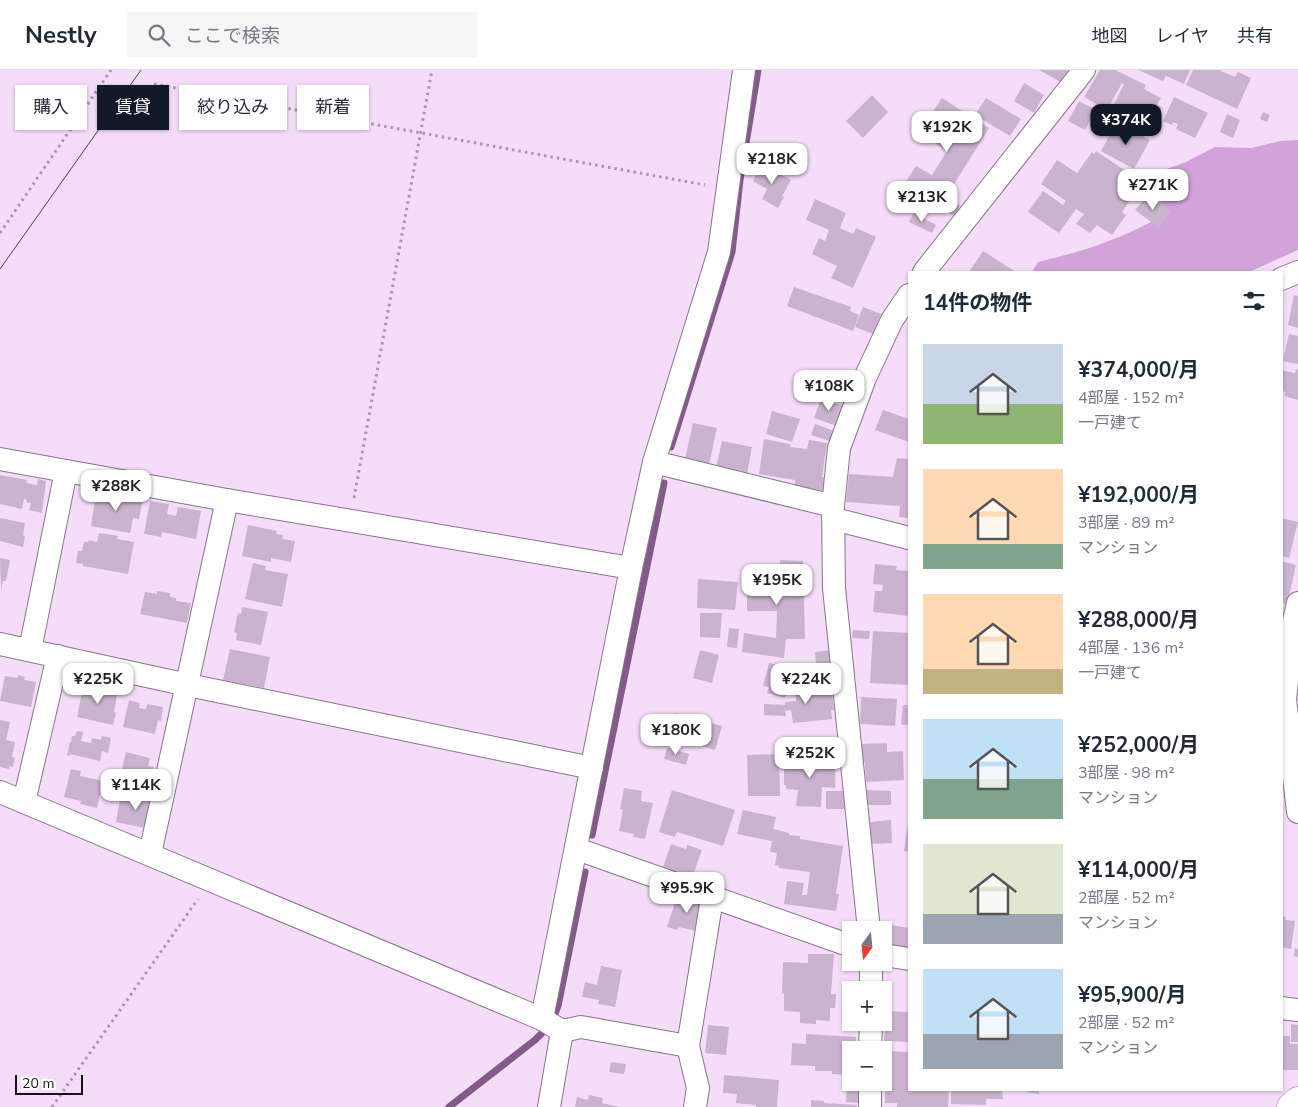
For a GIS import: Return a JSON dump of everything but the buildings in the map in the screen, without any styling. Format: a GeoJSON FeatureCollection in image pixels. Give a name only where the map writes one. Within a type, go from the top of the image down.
{"type":"FeatureCollection","features":[{"type":"Feature","properties":{"kind":"street"},"geometry":{"type":"LineString","coordinates":[[542,1019],[631,568],[654,462],[720,252],[744,70]]}},
{"type":"Feature","properties":{"kind":"street"},"geometry":{"type":"LineString","coordinates":[[925,271],[1084,70]]}},
{"type":"Feature","properties":{"kind":"street"},"geometry":{"type":"LineString","coordinates":[[1283,278],[1298,272]]}},
{"type":"Feature","properties":{"kind":"street"},"geometry":{"type":"LineString","coordinates":[[868,921],[834,588],[833,513],[839,448],[865,378],[892,320],[908,296]]}},
{"type":"Feature","properties":{"kind":"street"},"geometry":{"type":"LineString","coordinates":[[0,459],[227,500],[631,568]]}},
{"type":"Feature","properties":{"kind":"street"},"geometry":{"type":"LineString","coordinates":[[654,462],[833,513],[908,538]]}},
{"type":"Feature","properties":{"kind":"street"},"geometry":{"type":"LineString","coordinates":[[30,650],[66,471]]}},
{"type":"Feature","properties":{"kind":"street"},"geometry":{"type":"LineString","coordinates":[[150,854],[227,500]]}},
{"type":"Feature","properties":{"kind":"street"},"geometry":{"type":"LineString","coordinates":[[1293,619],[1285,699],[1298,812]]}},
{"type":"Feature","properties":{"kind":"street"},"geometry":{"type":"LineString","coordinates":[[0,644],[188,685],[592,768]]}},
{"type":"Feature","properties":{"kind":"street"},"geometry":{"type":"LineString","coordinates":[[24,802],[58,656]]}},
{"type":"Feature","properties":{"kind":"street"},"geometry":{"type":"LineString","coordinates":[[0,792],[542,1019],[562,1031],[580,1027],[688,1046]]}},
{"type":"Feature","properties":{"kind":"street"},"geometry":{"type":"LineString","coordinates":[[577,849],[842,943]]}},
{"type":"Feature","properties":{"kind":"street"},"geometry":{"type":"LineString","coordinates":[[695,1107],[698,1088],[688,1046],[712,898]]}},
{"type":"Feature","properties":{"kind":"street"},"geometry":{"type":"LineString","coordinates":[[892,956],[908,959]]}},
{"type":"Feature","properties":{"kind":"street"},"geometry":{"type":"LineString","coordinates":[[1283,1008],[1298,1010]]}},
{"type":"Feature","properties":{"kind":"street"},"geometry":{"type":"LineString","coordinates":[[549,1107],[562,1031]]}},
{"type":"Feature","properties":{"kind":"street"},"geometry":{"type":"LineString","coordinates":[[870,1091],[870,1107]]}},
{"type":"Feature","properties":{"kind":"street"},"geometry":{"type":"LineString","coordinates":[[1291,1107],[1298,1101]]}},
{"type":"Feature","properties":{"kind":"path"},"geometry":{"type":"LineString","coordinates":[[0,233],[111,70]]}},
{"type":"Feature","properties":{"kind":"path"},"geometry":{"type":"LineString","coordinates":[[350,521],[432,70]]}},
{"type":"Feature","properties":{"kind":"path"},"geometry":{"type":"LineString","coordinates":[[154,84],[728,190]]}},
{"type":"Feature","properties":{"kind":"path"},"geometry":{"type":"LineString","coordinates":[[52,1107],[211,880]]}},
{"type":"Feature","properties":{"kind":"shaded area"},"geometry":{"type":"Polygon","coordinates":[[[1298,140],[1298,250],[1251,271],[1033,271],[1038,262],[1097,245],[1153,221],[1162,198],[1155,173],[1186,162],[1215,147],[1251,148],[1281,141],[1298,140]]]}},
{"type":"Feature","properties":{"kind":"waterway"},"geometry":{"type":"LineString","coordinates":[[671,447],[732,252],[740,180],[758,70]]}},
{"type":"Feature","properties":{"kind":"waterway"},"geometry":{"type":"LineString","coordinates":[[592,835],[664,483]]}},
{"type":"Feature","properties":{"kind":"waterway"},"geometry":{"type":"LineString","coordinates":[[449,1107],[535,1040],[551,1024],[558,1006],[585,872]]}},
{"type":"Feature","properties":{"kind":"tram line"},"geometry":{"type":"LineString","coordinates":[[0,269],[141,70]]}}]}
